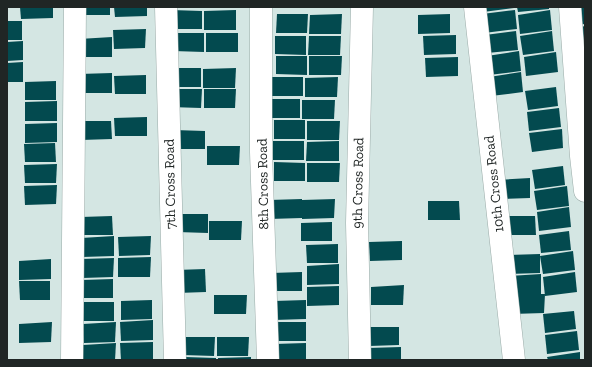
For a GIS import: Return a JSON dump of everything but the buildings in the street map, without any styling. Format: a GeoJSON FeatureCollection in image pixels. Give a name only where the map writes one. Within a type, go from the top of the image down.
{"type":"FeatureCollection","features":[{"type":"Feature","properties":{"kind":"street"},"geometry":{"type":"LineString","coordinates":[[72,360],[75,7]]}},
{"type":"Feature","properties":{"kind":"street","name":"7th Cross Road"},"geometry":{"type":"LineString","coordinates":[[166,7],[175,360]]}},
{"type":"Feature","properties":{"kind":"street","name":"8th Cross Road"},"geometry":{"type":"LineString","coordinates":[[261,7],[261,152],[268,360]]}},
{"type":"Feature","properties":{"kind":"street","name":"9th Cross Road"},"geometry":{"type":"LineString","coordinates":[[360,360],[357,223],[362,7]]}},
{"type":"Feature","properties":{"kind":"street","name":"10th Cross Road"},"geometry":{"type":"LineString","coordinates":[[475,7],[514,360]]}},
{"type":"Feature","properties":{"kind":"street"},"geometry":{"type":"LineString","coordinates":[[570,7],[585,191]]}}]}
